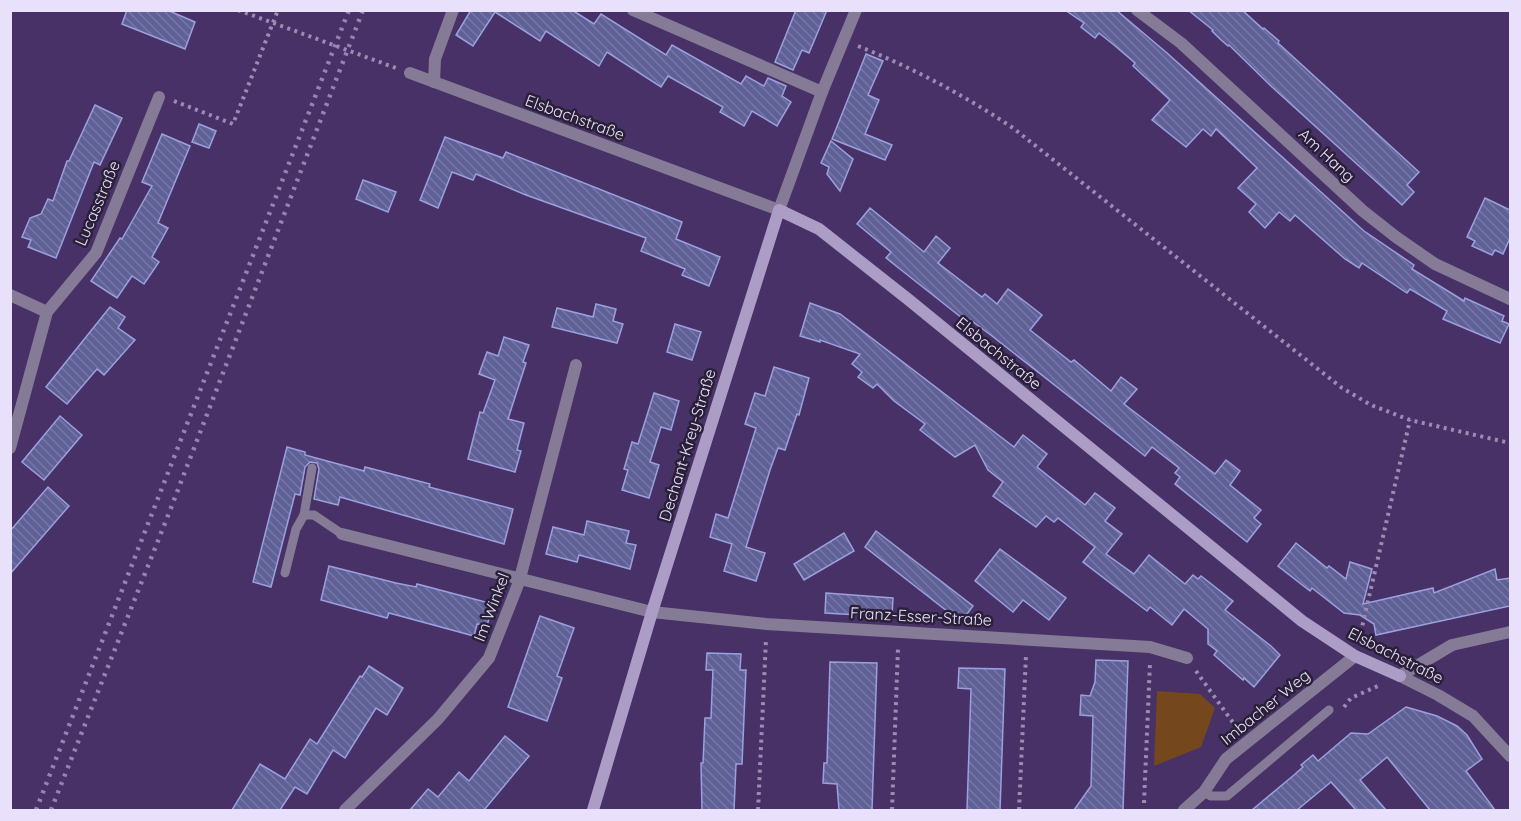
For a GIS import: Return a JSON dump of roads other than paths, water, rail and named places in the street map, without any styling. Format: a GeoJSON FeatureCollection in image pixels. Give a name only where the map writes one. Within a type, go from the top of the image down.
{"type":"FeatureCollection","features":[{"type":"Feature","properties":{"kind":"street"},"geometry":{"type":"LineString","coordinates":[[434,82],[435,59],[453,10]]}},
{"type":"Feature","properties":{"kind":"street"},"geometry":{"type":"LineString","coordinates":[[633,10],[822,92]]}},
{"type":"Feature","properties":{"kind":"street","name":"Dechant-Krey-Straße"},"geometry":{"type":"LineString","coordinates":[[592,810],[779,210],[822,92],[856,10]]}},
{"type":"Feature","properties":{"kind":"street","name":"Am Hang"},"geometry":{"type":"LineString","coordinates":[[1137,10],[1181,43],[1363,211],[1396,237],[1435,264],[1510,299]]}},
{"type":"Feature","properties":{"kind":"street","name":"Elsbachstraße"},"geometry":{"type":"LineString","coordinates":[[410,73],[779,210],[819,229],[1302,621],[1355,656],[1438,695],[1473,716],[1510,756]]}},
{"type":"Feature","properties":{"kind":"street","name":"Lucasstraße"},"geometry":{"type":"LineString","coordinates":[[10,448],[47,312],[96,253],[159,97]]}},
{"type":"Feature","properties":{"kind":"street"},"geometry":{"type":"LineString","coordinates":[[10,295],[47,312]]}},
{"type":"Feature","properties":{"kind":"street","name":"Im Winkel"},"geometry":{"type":"LineString","coordinates":[[345,810],[438,720],[489,658],[520,579],[576,366]]}},
{"type":"Feature","properties":{"kind":"street","name":"Franz-Esser-Straße"},"geometry":{"type":"LineString","coordinates":[[342,534],[652,612],[766,624],[1150,647],[1187,658]]}},
{"type":"Feature","properties":{"kind":"street"},"geometry":{"type":"LineString","coordinates":[[1400,676],[1452,645],[1510,632]]}},
{"type":"Feature","properties":{"kind":"street","name":"Imbacher Weg"},"geometry":{"type":"LineString","coordinates":[[1184,810],[1204,792],[1226,759],[1355,656]]}},
{"type":"Feature","properties":{"kind":"lane"},"geometry":{"type":"LineString","coordinates":[[285,573],[296,529],[304,515],[312,468]]}},
{"type":"Feature","properties":{"kind":"lane"},"geometry":{"type":"LineString","coordinates":[[304,515],[314,515],[342,534]]}},
{"type":"Feature","properties":{"kind":"lane"},"geometry":{"type":"LineString","coordinates":[[1204,792],[1211,796],[1227,796],[1329,710]]}},
{"type":"Feature","properties":{"kind":"railway"},"geometry":{"type":"LineString","coordinates":[[36,810],[349,10]]}},
{"type":"Feature","properties":{"kind":"railway"},"geometry":{"type":"LineString","coordinates":[[51,810],[169,513],[363,10]]}}]}
